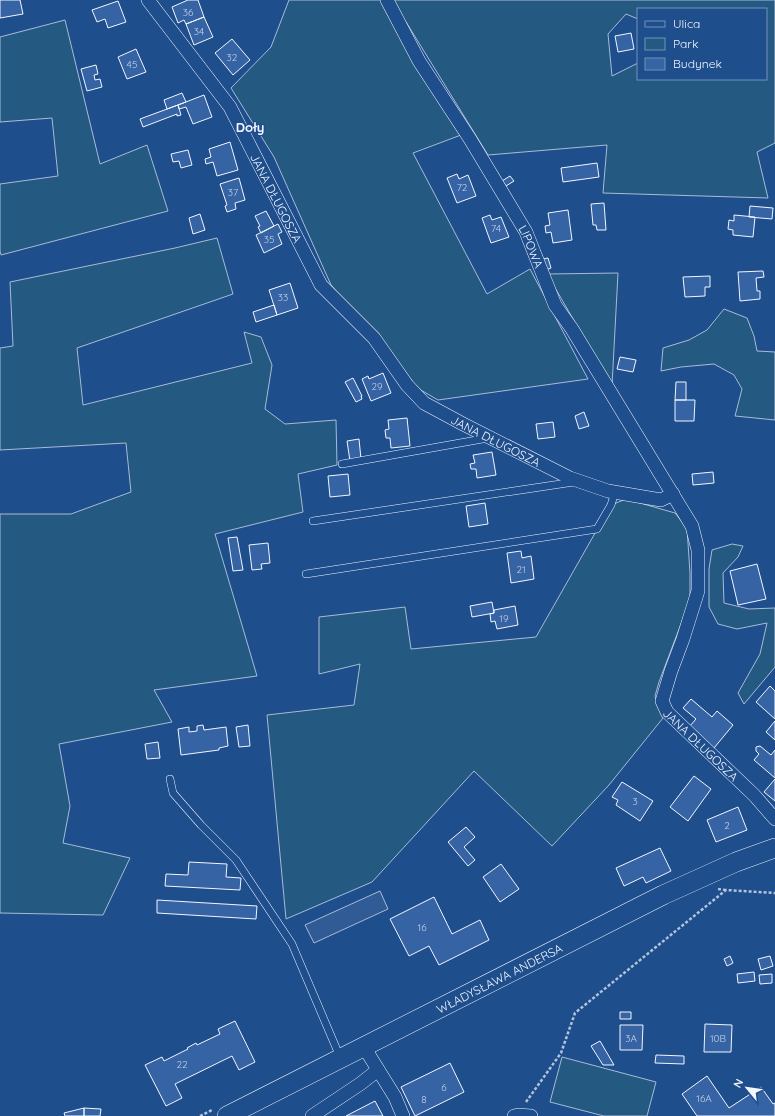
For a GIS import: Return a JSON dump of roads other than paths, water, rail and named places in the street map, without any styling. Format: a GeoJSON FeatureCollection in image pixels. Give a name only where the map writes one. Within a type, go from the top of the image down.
{"type":"FeatureCollection","features":[{"type":"Feature","properties":{"kind":"main road","name":"WŁADYSŁAWA ANDERSA"},"geometry":{"type":"LineString","coordinates":[[227,1116],[662,895],[736,862],[775,848]]}},
{"type":"Feature","properties":{"kind":"street","name":"JANA DŁUGOSZA"},"geometry":{"type":"LineString","coordinates":[[148,0],[230,107],[322,285],[374,338],[407,385],[424,403],[489,438],[570,478],[615,492],[660,500],[673,494],[692,526],[698,550],[698,591],[662,700],[666,712],[754,794],[775,818]]}},
{"type":"Feature","properties":{"kind":"street","name":"LIPOWA"},"geometry":{"type":"LineString","coordinates":[[388,0],[419,61],[470,139],[526,232],[555,305],[572,329],[673,494]]}},
{"type":"Feature","properties":{"kind":"street"},"geometry":{"type":"LineString","coordinates":[[364,1047],[395,1097],[403,1116]]}},
{"type":"Feature","properties":{"kind":"street"},"geometry":{"type":"LineString","coordinates":[[312,1116],[378,1070]]}},
{"type":"Feature","properties":{"kind":"lane"},"geometry":{"type":"LineString","coordinates":[[342,464],[489,438]]}},
{"type":"Feature","properties":{"kind":"lane"},"geometry":{"type":"LineString","coordinates":[[313,521],[580,481]]}},
{"type":"Feature","properties":{"kind":"lane"},"geometry":{"type":"LineString","coordinates":[[306,574],[597,529],[611,505],[615,492]]}},
{"type":"Feature","properties":{"kind":"lane"},"geometry":{"type":"LineString","coordinates":[[170,779],[173,793],[201,825],[236,860],[292,944],[341,1058]]}},
{"type":"Feature","properties":{"kind":"district","name":"Doły"},"geometry":{"type":"Point","coordinates":[250,127]}}]}
